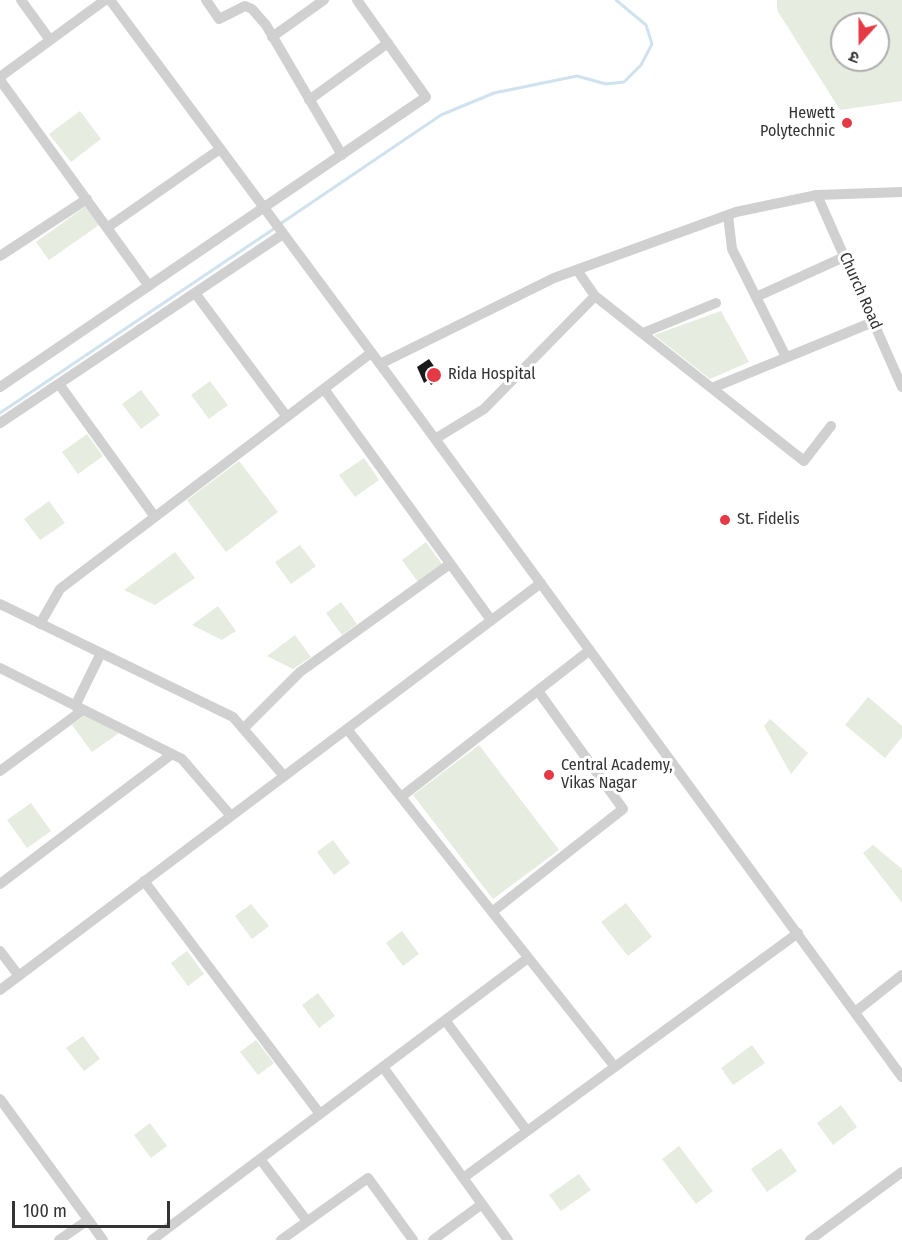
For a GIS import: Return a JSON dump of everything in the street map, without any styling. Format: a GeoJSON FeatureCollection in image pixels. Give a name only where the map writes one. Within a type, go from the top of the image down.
{"type":"FeatureCollection","features":[{"type":"Feature","properties":{"kind":"street"},"geometry":{"type":"LineString","coordinates":[[21,0],[50,40]]}},
{"type":"Feature","properties":{"kind":"street"},"geometry":{"type":"LineString","coordinates":[[105,0],[0,79],[149,286]]}},
{"type":"Feature","properties":{"kind":"street"},"geometry":{"type":"LineString","coordinates":[[110,0],[380,364],[902,1077]]}},
{"type":"Feature","properties":{"kind":"street"},"geometry":{"type":"LineString","coordinates":[[206,0],[219,19],[244,6],[252,9],[272,37],[342,155]]}},
{"type":"Feature","properties":{"kind":"street"},"geometry":{"type":"LineString","coordinates":[[272,37],[324,0]]}},
{"type":"Feature","properties":{"kind":"street"},"geometry":{"type":"LineString","coordinates":[[0,387],[426,97],[357,0]]}},
{"type":"Feature","properties":{"kind":"street"},"geometry":{"type":"LineString","coordinates":[[309,100],[388,44]]}},
{"type":"Feature","properties":{"kind":"street"},"geometry":{"type":"LineString","coordinates":[[108,227],[220,149]]}},
{"type":"Feature","properties":{"kind":"street"},"geometry":{"type":"LineString","coordinates":[[380,364],[439,332],[554,278],[728,215],[817,195],[902,192]]}},
{"type":"Feature","properties":{"kind":"street","name":"Church Road"},"geometry":{"type":"LineString","coordinates":[[817,195],[902,387]]}},
{"type":"Feature","properties":{"kind":"street"},"geometry":{"type":"LineString","coordinates":[[0,256],[87,199]]}},
{"type":"Feature","properties":{"kind":"street"},"geometry":{"type":"LineString","coordinates":[[728,215],[732,249],[786,357]]}},
{"type":"Feature","properties":{"kind":"street"},"geometry":{"type":"LineString","coordinates":[[0,423],[195,293],[279,229]]}},
{"type":"Feature","properties":{"kind":"street"},"geometry":{"type":"LineString","coordinates":[[756,297],[844,257]]}},
{"type":"Feature","properties":{"kind":"street"},"geometry":{"type":"LineString","coordinates":[[577,270],[595,296],[804,461],[831,426]]}},
{"type":"Feature","properties":{"kind":"street"},"geometry":{"type":"LineString","coordinates":[[195,293],[287,417]]}},
{"type":"Feature","properties":{"kind":"street"},"geometry":{"type":"LineString","coordinates":[[435,439],[484,409],[595,296]]}},
{"type":"Feature","properties":{"kind":"street"},"geometry":{"type":"LineString","coordinates":[[643,333],[716,303]]}},
{"type":"Feature","properties":{"kind":"street"},"geometry":{"type":"LineString","coordinates":[[712,388],[873,322]]}},
{"type":"Feature","properties":{"kind":"street"},"geometry":{"type":"LineString","coordinates":[[40,624],[60,589],[371,353]]}},
{"type":"Feature","properties":{"kind":"street"},"geometry":{"type":"LineString","coordinates":[[59,384],[155,517]]}},
{"type":"Feature","properties":{"kind":"street"},"geometry":{"type":"LineString","coordinates":[[324,389],[491,621]]}},
{"type":"Feature","properties":{"kind":"street"},"geometry":{"type":"LineString","coordinates":[[244,728],[300,672],[450,564]]}},
{"type":"Feature","properties":{"kind":"street"},"geometry":{"type":"LineString","coordinates":[[0,990],[541,583]]}},
{"type":"Feature","properties":{"kind":"street"},"geometry":{"type":"LineString","coordinates":[[0,604],[234,717],[284,776]]}},
{"type":"Feature","properties":{"kind":"street"},"geometry":{"type":"LineString","coordinates":[[401,797],[590,650]]}},
{"type":"Feature","properties":{"kind":"street"},"geometry":{"type":"LineString","coordinates":[[0,771],[79,708],[101,653]]}},
{"type":"Feature","properties":{"kind":"street"},"geometry":{"type":"LineString","coordinates":[[0,668],[182,759],[231,816]]}},
{"type":"Feature","properties":{"kind":"street"},"geometry":{"type":"LineString","coordinates":[[492,912],[623,809],[538,691]]}},
{"type":"Feature","properties":{"kind":"street"},"geometry":{"type":"LineString","coordinates":[[347,729],[615,1067]]}},
{"type":"Feature","properties":{"kind":"street"},"geometry":{"type":"LineString","coordinates":[[0,884],[172,754]]}},
{"type":"Feature","properties":{"kind":"street"},"geometry":{"type":"LineString","coordinates":[[144,881],[320,1114]]}},
{"type":"Feature","properties":{"kind":"street"},"geometry":{"type":"LineString","coordinates":[[463,1178],[798,933]]}},
{"type":"Feature","properties":{"kind":"street"},"geometry":{"type":"LineString","coordinates":[[0,951],[19,976]]}},
{"type":"Feature","properties":{"kind":"street"},"geometry":{"type":"LineString","coordinates":[[152,1240],[528,958]]}},
{"type":"Feature","properties":{"kind":"street"},"geometry":{"type":"LineString","coordinates":[[855,1012],[902,975]]}},
{"type":"Feature","properties":{"kind":"street"},"geometry":{"type":"LineString","coordinates":[[445,1020],[527,1131]]}},
{"type":"Feature","properties":{"kind":"street"},"geometry":{"type":"LineString","coordinates":[[383,1067],[508,1240]]}},
{"type":"Feature","properties":{"kind":"street"},"geometry":{"type":"LineString","coordinates":[[0,1099],[103,1240]]}},
{"type":"Feature","properties":{"kind":"street"},"geometry":{"type":"LineString","coordinates":[[260,1159],[307,1221]]}},
{"type":"Feature","properties":{"kind":"street"},"geometry":{"type":"LineString","coordinates":[[810,1240],[824,1236],[902,1172]]}},
{"type":"Feature","properties":{"kind":"street"},"geometry":{"type":"LineString","coordinates":[[281,1240],[368,1178],[413,1240]]}},
{"type":"Feature","properties":{"kind":"street"},"geometry":{"type":"LineString","coordinates":[[433,1240],[482,1204]]}},
{"type":"Feature","properties":{"kind":"street"},"geometry":{"type":"LineString","coordinates":[[59,1240],[88,1220]]}},
{"type":"Feature","properties":{"kind":"shaded area"},"geometry":{"type":"Polygon","coordinates":[[[777,0],[902,0],[902,101],[840,110],[777,10],[777,0]]]}},
{"type":"Feature","properties":{"kind":"shaded area"},"geometry":{"type":"Polygon","coordinates":[[[80,111],[101,139],[71,162],[49,134],[80,111]]]}},
{"type":"Feature","properties":{"kind":"shaded area"},"geometry":{"type":"Polygon","coordinates":[[[86,206],[99,225],[49,260],[36,242],[86,206]]]}},
{"type":"Feature","properties":{"kind":"shaded area"},"geometry":{"type":"Polygon","coordinates":[[[721,311],[749,362],[710,379],[654,335],[721,311]]]}},
{"type":"Feature","properties":{"kind":"shaded area"},"geometry":{"type":"Polygon","coordinates":[[[210,381],[228,405],[209,419],[191,395],[210,381]]]}},
{"type":"Feature","properties":{"kind":"shaded area"},"geometry":{"type":"Polygon","coordinates":[[[141,390],[160,415],[141,429],[122,404],[141,390]]]}},
{"type":"Feature","properties":{"kind":"shaded area"},"geometry":{"type":"Polygon","coordinates":[[[87,434],[103,456],[78,474],[62,452],[87,434]]]}},
{"type":"Feature","properties":{"kind":"shaded area"},"geometry":{"type":"Polygon","coordinates":[[[364,458],[379,480],[355,497],[339,475],[364,458]]]}},
{"type":"Feature","properties":{"kind":"shaded area"},"geometry":{"type":"Polygon","coordinates":[[[239,461],[278,512],[226,552],[187,500],[239,461]]]}},
{"type":"Feature","properties":{"kind":"shaded area"},"geometry":{"type":"Polygon","coordinates":[[[49,501],[65,523],[40,540],[24,519],[49,501]]]}},
{"type":"Feature","properties":{"kind":"shaded area"},"geometry":{"type":"Polygon","coordinates":[[[426,542],[442,564],[418,582],[402,560],[426,542]]]}},
{"type":"Feature","properties":{"kind":"shaded area"},"geometry":{"type":"Polygon","coordinates":[[[300,545],[316,566],[291,584],[275,562],[300,545]]]}},
{"type":"Feature","properties":{"kind":"shaded area"},"geometry":{"type":"Polygon","coordinates":[[[175,552],[195,578],[155,605],[124,590],[175,552]]]}},
{"type":"Feature","properties":{"kind":"shaded area"},"geometry":{"type":"Polygon","coordinates":[[[341,602],[357,624],[342,635],[326,613],[341,602]]]}},
{"type":"Feature","properties":{"kind":"shaded area"},"geometry":{"type":"Polygon","coordinates":[[[218,606],[236,631],[222,640],[192,625],[218,606]]]}},
{"type":"Feature","properties":{"kind":"shaded area"},"geometry":{"type":"Polygon","coordinates":[[[295,635],[311,657],[293,669],[267,656],[295,635]]]}},
{"type":"Feature","properties":{"kind":"shaded area"},"geometry":{"type":"Polygon","coordinates":[[[868,697],[902,726],[902,737],[885,758],[845,725],[868,697]]]}},
{"type":"Feature","properties":{"kind":"shaded area"},"geometry":{"type":"Polygon","coordinates":[[[85,715],[119,733],[92,752],[72,725],[85,715]]]}},
{"type":"Feature","properties":{"kind":"shaded area"},"geometry":{"type":"Polygon","coordinates":[[[770,719],[808,753],[791,774],[764,726],[770,719]]]}},
{"type":"Feature","properties":{"kind":"shaded area"},"geometry":{"type":"Polygon","coordinates":[[[479,745],[559,850],[493,899],[413,795],[479,745]]]}},
{"type":"Feature","properties":{"kind":"shaded area"},"geometry":{"type":"Polygon","coordinates":[[[31,803],[51,831],[27,848],[7,820],[31,803]]]}},
{"type":"Feature","properties":{"kind":"shaded area"},"geometry":{"type":"Polygon","coordinates":[[[333,840],[350,863],[334,875],[317,852],[333,840]]]}},
{"type":"Feature","properties":{"kind":"shaded area"},"geometry":{"type":"Polygon","coordinates":[[[873,845],[902,869],[902,903],[863,853],[873,845]]]}},
{"type":"Feature","properties":{"kind":"shaded area"},"geometry":{"type":"Polygon","coordinates":[[[626,903],[652,937],[628,956],[601,922],[626,903]]]}},
{"type":"Feature","properties":{"kind":"shaded area"},"geometry":{"type":"Polygon","coordinates":[[[251,904],[269,926],[252,939],[235,916],[251,904]]]}},
{"type":"Feature","properties":{"kind":"shaded area"},"geometry":{"type":"Polygon","coordinates":[[[402,931],[419,954],[403,966],[386,943],[402,931]]]}},
{"type":"Feature","properties":{"kind":"shaded area"},"geometry":{"type":"Polygon","coordinates":[[[187,951],[204,974],[188,986],[171,963],[187,951]]]}},
{"type":"Feature","properties":{"kind":"shaded area"},"geometry":{"type":"Polygon","coordinates":[[[318,993],[335,1016],[319,1028],[302,1005],[318,993]]]}},
{"type":"Feature","properties":{"kind":"shaded area"},"geometry":{"type":"Polygon","coordinates":[[[83,1036],[100,1059],[84,1071],[66,1048],[83,1036]]]}},
{"type":"Feature","properties":{"kind":"shaded area"},"geometry":{"type":"Polygon","coordinates":[[[256,1040],[274,1063],[258,1075],[240,1052],[256,1040]]]}},
{"type":"Feature","properties":{"kind":"shaded area"},"geometry":{"type":"Polygon","coordinates":[[[752,1045],[765,1063],[733,1085],[721,1068],[752,1045]]]}},
{"type":"Feature","properties":{"kind":"shaded area"},"geometry":{"type":"Polygon","coordinates":[[[841,1105],[857,1127],[833,1145],[817,1123],[841,1105]]]}},
{"type":"Feature","properties":{"kind":"shaded area"},"geometry":{"type":"Polygon","coordinates":[[[150,1123],[167,1146],[151,1158],[134,1135],[150,1123]]]}},
{"type":"Feature","properties":{"kind":"shaded area"},"geometry":{"type":"Polygon","coordinates":[[[679,1146],[713,1191],[696,1204],[662,1159],[679,1146]]]}},
{"type":"Feature","properties":{"kind":"shaded area"},"geometry":{"type":"Polygon","coordinates":[[[781,1148],[797,1171],[767,1192],[751,1169],[781,1148]]]}},
{"type":"Feature","properties":{"kind":"shaded area"},"geometry":{"type":"Polygon","coordinates":[[[579,1174],[591,1190],[561,1211],[549,1195],[579,1174]]]}},
{"type":"Feature","properties":{"kind":"building"},"geometry":{"type":"Polygon","coordinates":[[[429,359],[442,378],[431,385],[428,380],[424,383],[417,367],[429,359]]]}},
{"type":"Feature","properties":{"kind":"waterway"},"geometry":{"type":"LineString","coordinates":[[280,224],[441,115],[494,93],[577,76],[606,84],[624,82],[641,65],[652,44],[646,25],[616,0]]}},
{"type":"Feature","properties":{"kind":"waterway"},"geometry":{"type":"LineString","coordinates":[[0,413],[275,228]]}},
{"type":"Feature","properties":{"kind":"place","name":"Hewett Polytechnic"},"geometry":{"type":"Point","coordinates":[847,123]}},
{"type":"Feature","properties":{"kind":"place","name":"Rida Hospital"},"geometry":{"type":"Point","coordinates":[434,375]}},
{"type":"Feature","properties":{"kind":"place","name":"St. Fidelis"},"geometry":{"type":"Point","coordinates":[725,520]}},
{"type":"Feature","properties":{"kind":"place","name":"Central Academy, Vikas Nagar"},"geometry":{"type":"Point","coordinates":[549,775]}}]}
